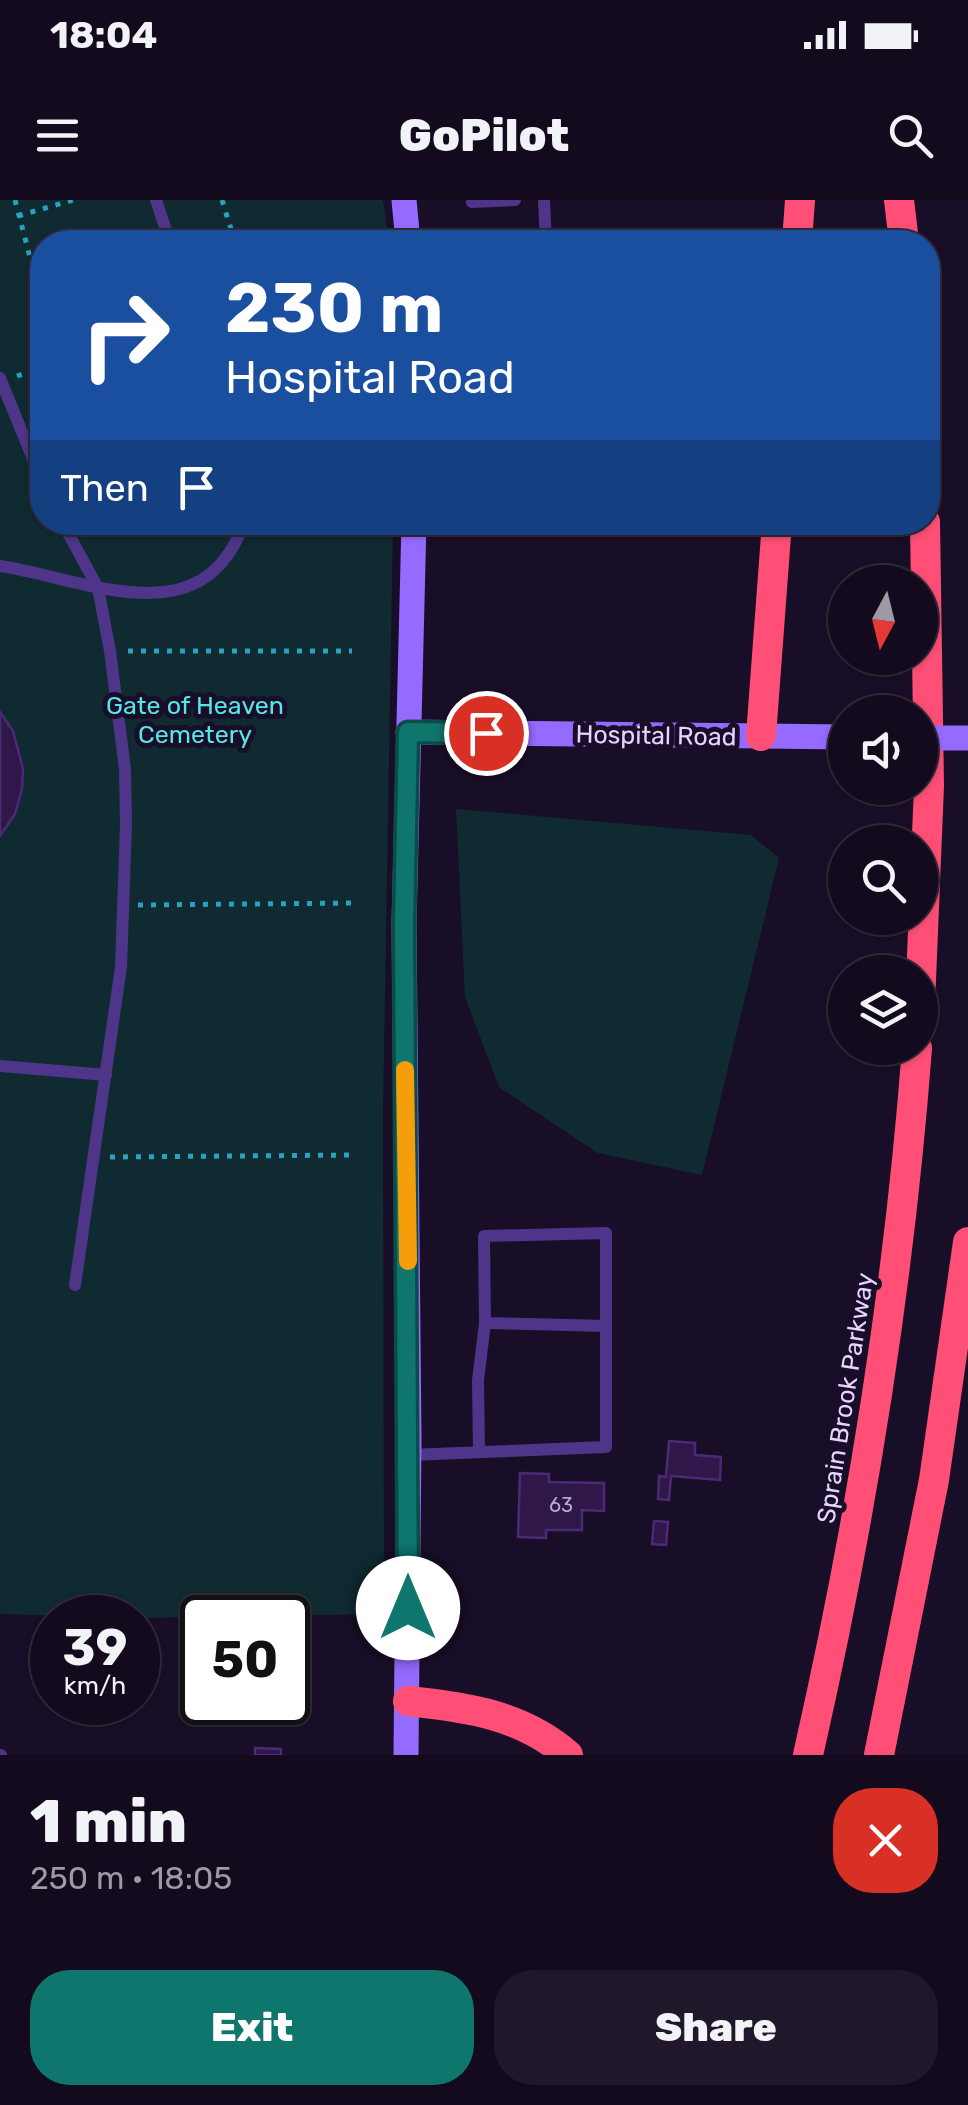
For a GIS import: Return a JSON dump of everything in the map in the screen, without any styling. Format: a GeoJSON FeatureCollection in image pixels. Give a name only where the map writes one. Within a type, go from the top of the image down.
{"type":"FeatureCollection","features":[{"type":"Feature","properties":{"kind":"highway"},"geometry":{"type":"LineString","coordinates":[[797,230],[800,200]]}},
{"type":"Feature","properties":{"kind":"highway"},"geometry":{"type":"LineString","coordinates":[[899,200],[903,230]]}},
{"type":"Feature","properties":{"kind":"highway"},"geometry":{"type":"LineString","coordinates":[[771,736],[777,535]]}},
{"type":"Feature","properties":{"kind":"highway"},"geometry":{"type":"LineString","coordinates":[[922,955],[929,786],[925,535]]}},
{"type":"Feature","properties":{"kind":"highway","name":"Sprain Brook Parkway"},"geometry":{"type":"LineString","coordinates":[[808,1755],[846,1579],[877,1400],[900,1228],[915,1065]]}},
{"type":"Feature","properties":{"kind":"highway"},"geometry":{"type":"LineString","coordinates":[[879,1755],[934,1480],[968,1242]]}},
{"type":"Feature","properties":{"kind":"highway"},"geometry":{"type":"LineString","coordinates":[[408,1701],[476,1709],[505,1718],[536,1732],[568,1755]]}},
{"type":"Feature","properties":{"kind":"main road"},"geometry":{"type":"LineString","coordinates":[[404,200],[407,230]]}},
{"type":"Feature","properties":{"kind":"main road"},"geometry":{"type":"LineString","coordinates":[[406,1755],[409,1455],[404,942],[414,535]]}},
{"type":"Feature","properties":{"kind":"main road","name":"Hospital Road"},"geometry":{"type":"LineString","coordinates":[[408,732],[828,736]]}},
{"type":"Feature","properties":{"kind":"main road"},"geometry":{"type":"LineString","coordinates":[[938,738],[968,738]]}},
{"type":"Feature","properties":{"kind":"lane"},"geometry":{"type":"LineString","coordinates":[[156,200],[166,230]]}},
{"type":"Feature","properties":{"kind":"lane"},"geometry":{"type":"LineString","coordinates":[[472,202],[516,200]]}},
{"type":"Feature","properties":{"kind":"lane"},"geometry":{"type":"LineString","coordinates":[[544,200],[545,230]]}},
{"type":"Feature","properties":{"kind":"lane"},"geometry":{"type":"LineString","coordinates":[[1,380],[30,451]]}},
{"type":"Feature","properties":{"kind":"lane"},"geometry":{"type":"LineString","coordinates":[[69,535],[98,588],[125,769],[121,967],[76,1284]]}},
{"type":"Feature","properties":{"kind":"lane"},"geometry":{"type":"LineString","coordinates":[[0,566],[98,588],[166,594],[215,572],[233,550],[239,535]]}},
{"type":"Feature","properties":{"kind":"lane"},"geometry":{"type":"LineString","coordinates":[[0,1066],[106,1075]]}},
{"type":"Feature","properties":{"kind":"lane"},"geometry":{"type":"LineString","coordinates":[[409,1455],[606,1447],[606,1234],[484,1236],[479,1452]]}},
{"type":"Feature","properties":{"kind":"lane"},"geometry":{"type":"LineString","coordinates":[[484,1324],[606,1326]]}},
{"type":"Feature","properties":{"kind":"path"},"geometry":{"type":"LineString","coordinates":[[15,200],[30,259]]}},
{"type":"Feature","properties":{"kind":"path"},"geometry":{"type":"LineString","coordinates":[[18,216],[73,200]]}},
{"type":"Feature","properties":{"kind":"path"},"geometry":{"type":"LineString","coordinates":[[222,200],[231,230]]}},
{"type":"Feature","properties":{"kind":"path"},"geometry":{"type":"LineString","coordinates":[[1,380],[30,371]]}},
{"type":"Feature","properties":{"kind":"path"},"geometry":{"type":"LineString","coordinates":[[110,650],[352,650]]}},
{"type":"Feature","properties":{"kind":"path"},"geometry":{"type":"LineString","coordinates":[[125,906],[355,903]]}},
{"type":"Feature","properties":{"kind":"path"},"geometry":{"type":"LineString","coordinates":[[92,1158],[356,1155]]}},
{"type":"Feature","properties":{"kind":"green space","name":"Gate of Heaven Cemetery"},"geometry":{"type":"Polygon","coordinates":[[[0,200],[383,200],[387,230],[30,230],[30,535],[393,535],[383,1110],[384,1614],[310,1615],[310,1595],[180,1595],[180,1617],[160,1618],[160,1595],[30,1595],[30,1615],[0,1614],[0,200]]]}},
{"type":"Feature","properties":{"kind":"green space"},"geometry":{"type":"Polygon","coordinates":[[[456,809],[751,835],[779,858],[702,1175],[598,1153],[499,1087],[465,997],[456,809]]]}},
{"type":"Feature","properties":{"kind":"building"},"geometry":{"type":"Polygon","coordinates":[[[0,712],[13,731],[23,769],[15,814],[0,836],[0,712]]]}},
{"type":"Feature","properties":{"kind":"building"},"geometry":{"type":"Polygon","coordinates":[[[669,1441],[695,1443],[695,1455],[721,1457],[720,1480],[671,1476],[669,1500],[658,1499],[659,1476],[666,1477],[669,1441]]]}},
{"type":"Feature","properties":{"kind":"building"},"geometry":{"type":"Polygon","coordinates":[[[520,1473],[549,1474],[549,1482],[604,1483],[604,1511],[582,1510],[582,1530],[546,1530],[546,1538],[518,1537],[520,1473]]]}},
{"type":"Feature","properties":{"kind":"building"},"geometry":{"type":"Polygon","coordinates":[[[654,1521],[668,1522],[666,1545],[652,1544],[654,1521]]]}},
{"type":"Feature","properties":{"kind":"building"},"geometry":{"type":"Polygon","coordinates":[[[255,1748],[281,1749],[281,1755],[255,1755],[255,1748]]]}},
{"type":"Feature","properties":{"kind":"slow traffic"},"geometry":{"type":"LineString","coordinates":[[405,1070],[408,1261]]}},
{"type":"Feature","properties":{"kind":"route"},"geometry":{"type":"LineString","coordinates":[[408,1608],[404,924],[408,732],[486,733]]}}]}
